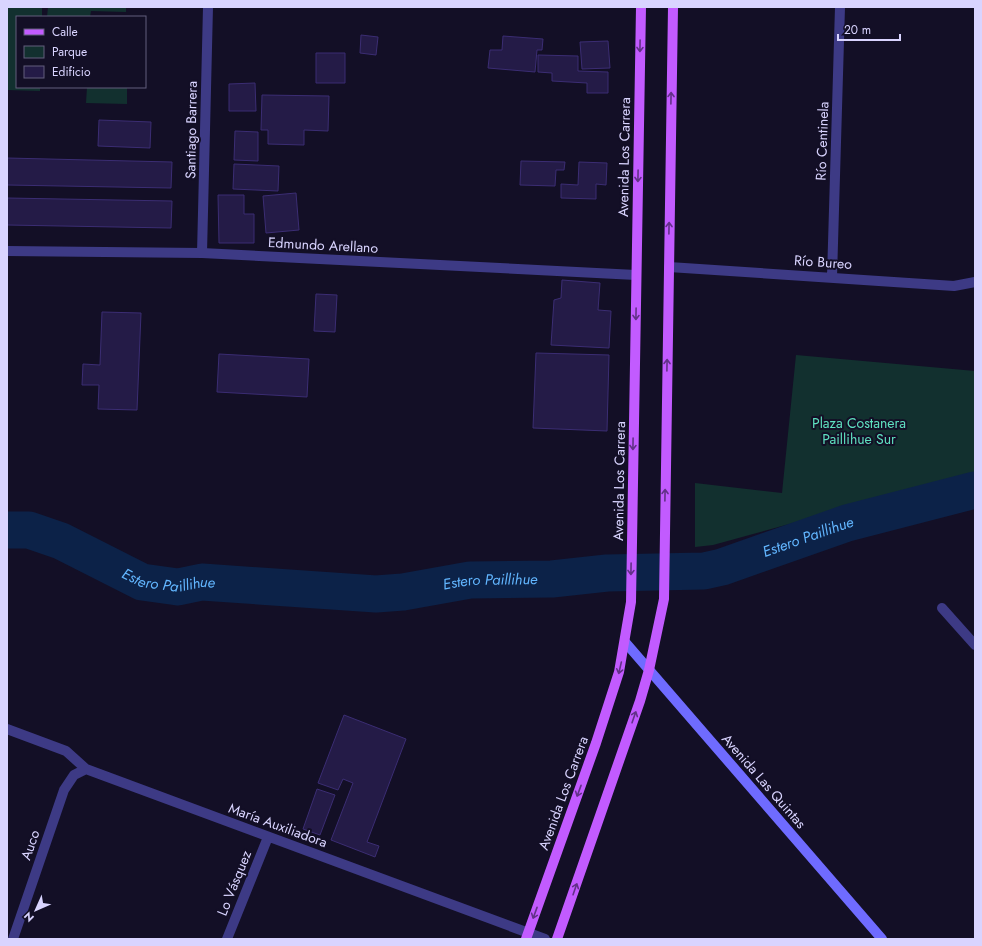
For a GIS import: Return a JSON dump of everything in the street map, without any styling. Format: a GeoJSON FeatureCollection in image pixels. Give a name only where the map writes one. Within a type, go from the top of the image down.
{"type":"FeatureCollection","features":[{"type":"Feature","properties":{"kind":"main road","name":"Avenida Los Carrera"},"geometry":{"type":"LineString","coordinates":[[527,936],[596,743],[619,672],[631,602],[641,7]]}},
{"type":"Feature","properties":{"kind":"main road"},"geometry":{"type":"LineString","coordinates":[[557,939],[649,670],[664,599],[673,7]]}},
{"type":"Feature","properties":{"kind":"street","name":"Santiago Barrera"},"geometry":{"type":"LineString","coordinates":[[202,253],[208,7]]}},
{"type":"Feature","properties":{"kind":"street","name":"Río Centinela"},"geometry":{"type":"LineString","coordinates":[[832,277],[840,7]]}},
{"type":"Feature","properties":{"kind":"street","name":"Edmundo Arellano"},"geometry":{"type":"LineString","coordinates":[[7,251],[202,253],[636,275]]}},
{"type":"Feature","properties":{"kind":"street","name":"Río Bureo"},"geometry":{"type":"LineString","coordinates":[[669,267],[954,286],[975,282]]}},
{"type":"Feature","properties":{"kind":"street"},"geometry":{"type":"LineString","coordinates":[[942,608],[975,645]]}},
{"type":"Feature","properties":{"kind":"street","name":"Avenida Las Quintas"},"geometry":{"type":"LineString","coordinates":[[625,642],[882,939]]}},
{"type":"Feature","properties":{"kind":"street","name":"María Auxiliadora"},"geometry":{"type":"LineString","coordinates":[[7,729],[66,751],[86,768],[527,936],[545,939]]}},
{"type":"Feature","properties":{"kind":"street","name":"Auco"},"geometry":{"type":"LineString","coordinates":[[13,939],[64,790],[74,775],[86,768]]}},
{"type":"Feature","properties":{"kind":"street","name":"Lo Vásquez"},"geometry":{"type":"LineString","coordinates":[[227,939],[268,837]]}},
{"type":"Feature","properties":{"kind":"green space"},"geometry":{"type":"Polygon","coordinates":[[[7,7],[42,7],[42,16],[16,16],[16,88],[40,88],[40,91],[7,90],[7,7]]]}},
{"type":"Feature","properties":{"kind":"green space"},"geometry":{"type":"Polygon","coordinates":[[[48,7],[126,7],[126,12],[91,11],[90,16],[47,16],[48,7]]]}},
{"type":"Feature","properties":{"kind":"green space"},"geometry":{"type":"Polygon","coordinates":[[[87,88],[127,88],[127,104],[86,103],[87,88]]]}},
{"type":"Feature","properties":{"kind":"green space","name":"Plaza Costanera Paillihue Sur"},"geometry":{"type":"Polygon","coordinates":[[[796,355],[975,371],[975,473],[713,545],[695,547],[695,483],[782,493],[796,355]]]}},
{"type":"Feature","properties":{"kind":"building"},"geometry":{"type":"Polygon","coordinates":[[[361,35],[378,37],[376,55],[360,53],[361,35]]]}},
{"type":"Feature","properties":{"kind":"building"},"geometry":{"type":"Polygon","coordinates":[[[503,36],[543,39],[542,50],[537,50],[535,72],[488,68],[490,50],[502,50],[503,36]]]}},
{"type":"Feature","properties":{"kind":"building"},"geometry":{"type":"Polygon","coordinates":[[[608,41],[610,68],[582,69],[580,42],[608,41]]]}},
{"type":"Feature","properties":{"kind":"building"},"geometry":{"type":"Polygon","coordinates":[[[316,53],[345,53],[345,83],[316,83],[316,53]]]}},
{"type":"Feature","properties":{"kind":"building"},"geometry":{"type":"Polygon","coordinates":[[[538,55],[578,56],[578,71],[608,72],[608,93],[587,93],[587,83],[552,81],[552,73],[538,72],[538,55]]]}},
{"type":"Feature","properties":{"kind":"building"},"geometry":{"type":"Polygon","coordinates":[[[255,83],[256,111],[229,111],[229,84],[255,83]]]}},
{"type":"Feature","properties":{"kind":"building"},"geometry":{"type":"Polygon","coordinates":[[[262,95],[329,96],[328,131],[304,130],[304,145],[268,144],[268,130],[261,130],[262,95]]]}},
{"type":"Feature","properties":{"kind":"building"},"geometry":{"type":"Polygon","coordinates":[[[99,120],[151,122],[150,148],[98,146],[99,120]]]}},
{"type":"Feature","properties":{"kind":"building"},"geometry":{"type":"Polygon","coordinates":[[[235,131],[258,132],[258,161],[234,160],[235,131]]]}},
{"type":"Feature","properties":{"kind":"building"},"geometry":{"type":"Polygon","coordinates":[[[7,158],[172,162],[171,188],[7,185],[7,158]]]}},
{"type":"Feature","properties":{"kind":"building"},"geometry":{"type":"Polygon","coordinates":[[[521,161],[565,162],[564,170],[556,170],[555,186],[520,185],[521,161]]]}},
{"type":"Feature","properties":{"kind":"building"},"geometry":{"type":"Polygon","coordinates":[[[579,162],[607,163],[606,185],[596,184],[596,199],[561,198],[561,184],[578,185],[579,162]]]}},
{"type":"Feature","properties":{"kind":"building"},"geometry":{"type":"Polygon","coordinates":[[[234,164],[279,166],[278,191],[233,189],[234,164]]]}},
{"type":"Feature","properties":{"kind":"building"},"geometry":{"type":"Polygon","coordinates":[[[296,193],[299,230],[266,233],[263,196],[296,193]]]}},
{"type":"Feature","properties":{"kind":"building"},"geometry":{"type":"Polygon","coordinates":[[[218,195],[244,195],[244,214],[254,214],[254,243],[219,243],[218,195]]]}},
{"type":"Feature","properties":{"kind":"building"},"geometry":{"type":"Polygon","coordinates":[[[7,198],[172,201],[171,228],[7,225],[7,198]]]}},
{"type":"Feature","properties":{"kind":"building"},"geometry":{"type":"Polygon","coordinates":[[[562,280],[600,283],[598,310],[611,311],[609,348],[551,345],[554,300],[561,298],[562,280]]]}},
{"type":"Feature","properties":{"kind":"building"},"geometry":{"type":"Polygon","coordinates":[[[316,294],[337,295],[335,332],[314,331],[316,294]]]}},
{"type":"Feature","properties":{"kind":"building"},"geometry":{"type":"Polygon","coordinates":[[[102,312],[141,313],[137,410],[98,409],[99,385],[82,385],[83,364],[100,365],[102,312]]]}},
{"type":"Feature","properties":{"kind":"building"},"geometry":{"type":"Polygon","coordinates":[[[536,353],[609,355],[607,431],[533,428],[536,353]]]}},
{"type":"Feature","properties":{"kind":"building"},"geometry":{"type":"Polygon","coordinates":[[[219,354],[309,359],[307,397],[217,392],[219,354]]]}},
{"type":"Feature","properties":{"kind":"building"},"geometry":{"type":"Polygon","coordinates":[[[344,715],[406,739],[367,842],[379,846],[375,857],[331,840],[353,783],[343,779],[338,790],[318,783],[344,715]]]}},
{"type":"Feature","properties":{"kind":"building"},"geometry":{"type":"Polygon","coordinates":[[[317,789],[335,795],[320,835],[303,829],[317,789]]]}},
{"type":"Feature","properties":{"kind":"waterway","name":"Estero Paillihue"},"geometry":{"type":"LineString","coordinates":[[7,530],[29,530],[61,541],[142,582],[178,587],[202,582],[376,594],[403,592],[470,580],[552,579],[607,573],[704,571],[722,567],[847,523],[975,490]]}}]}
